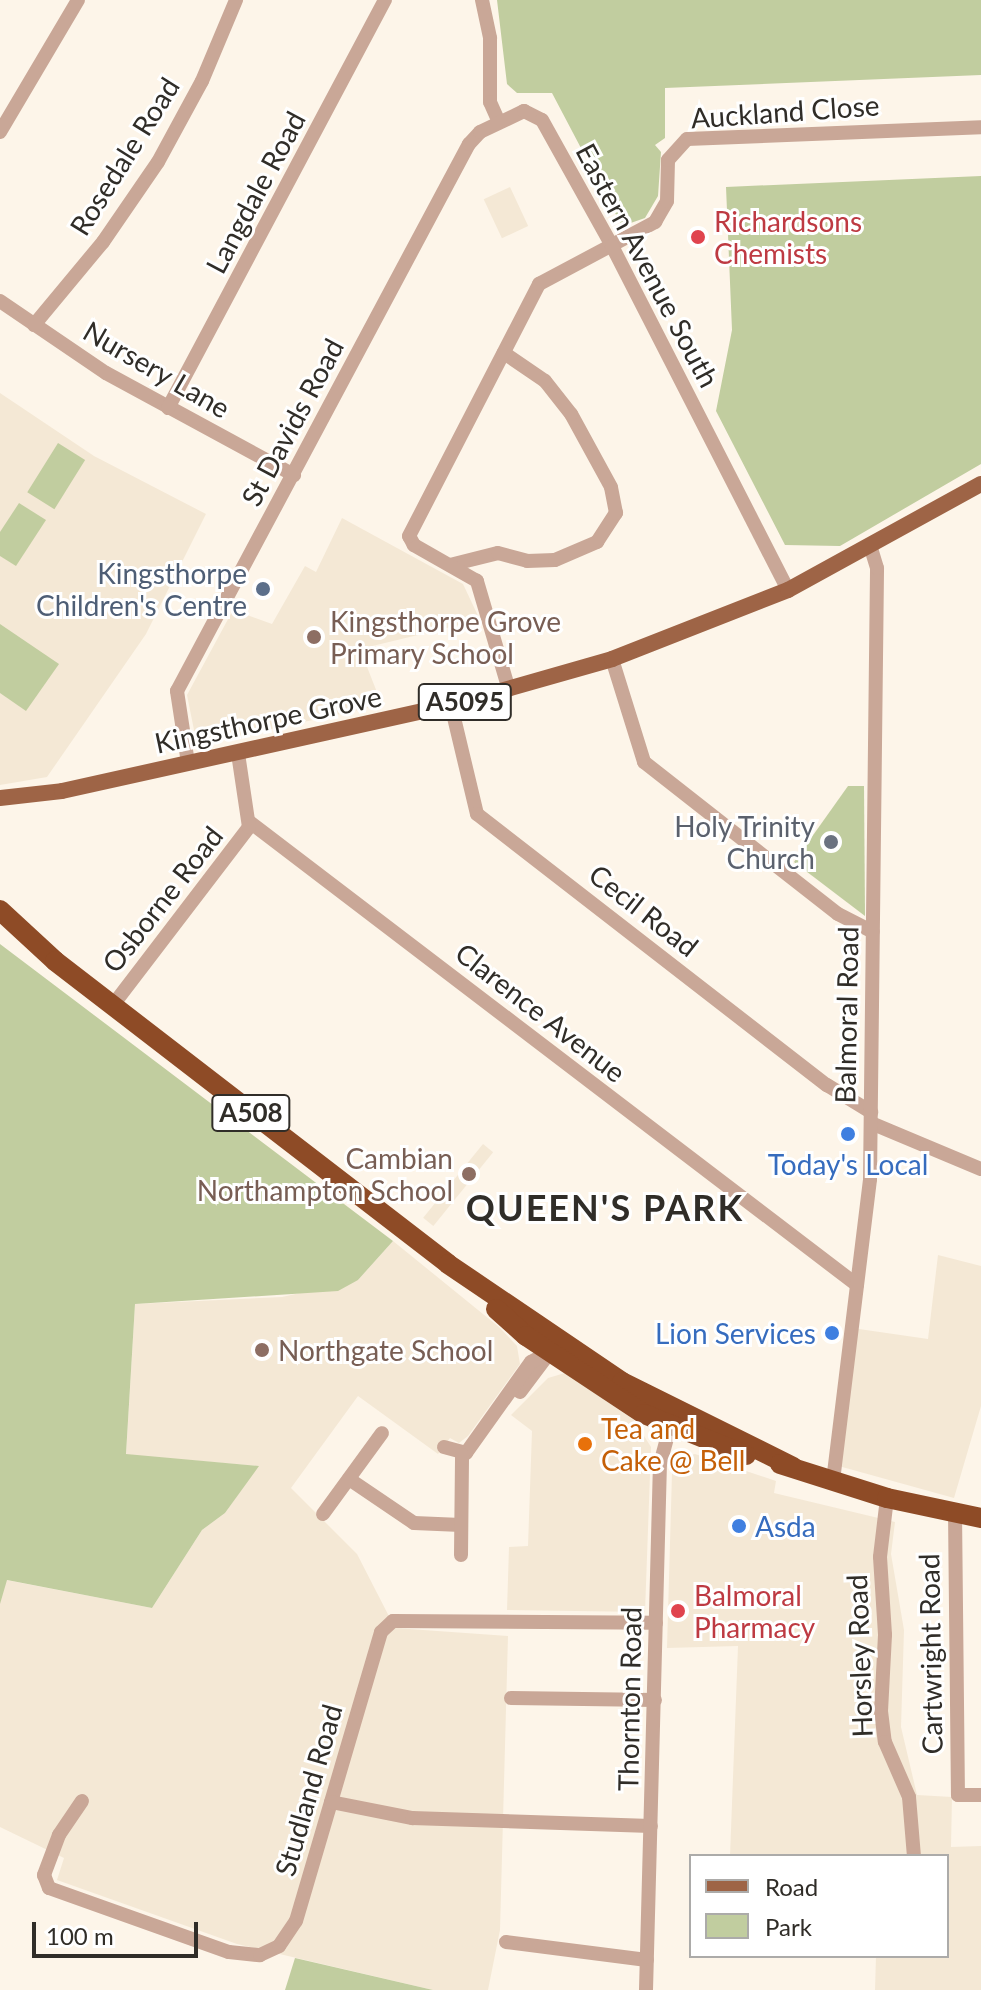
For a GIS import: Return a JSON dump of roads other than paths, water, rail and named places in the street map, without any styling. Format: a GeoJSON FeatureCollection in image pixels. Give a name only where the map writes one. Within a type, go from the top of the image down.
{"type":"FeatureCollection","features":[{"type":"Feature","properties":{"kind":"highway","name":"A508"},"geometry":{"type":"LineString","coordinates":[[0,910],[55,961],[529,1328],[672,1419]]}},
{"type":"Feature","properties":{"kind":"highway","name":"A508"},"geometry":{"type":"LineString","coordinates":[[0,929],[55,961]]}},
{"type":"Feature","properties":{"kind":"highway"},"geometry":{"type":"LineString","coordinates":[[529,1328],[552,1344],[540,1361]]}},
{"type":"Feature","properties":{"kind":"highway","name":"A508"},"geometry":{"type":"LineString","coordinates":[[572,1358],[595,1364],[656,1410],[731,1452],[793,1467],[887,1498],[981,1518]]}},
{"type":"Feature","properties":{"kind":"highway"},"geometry":{"type":"LineString","coordinates":[[540,1361],[572,1358]]}},
{"type":"Feature","properties":{"kind":"main road","name":"Kingsthorpe Grove"},"geometry":{"type":"LineString","coordinates":[[0,798],[39,795],[451,705],[612,659],[788,590],[871,548],[981,484]]}},
{"type":"Feature","properties":{"kind":"main road","name":"A5095"},"geometry":{"type":"LineString","coordinates":[[0,811],[39,795]]}},
{"type":"Feature","properties":{"kind":"street"},"geometry":{"type":"LineString","coordinates":[[0,132],[78,0]]}},
{"type":"Feature","properties":{"kind":"street","name":"Rosedale Road"},"geometry":{"type":"LineString","coordinates":[[34,325],[103,242],[158,162],[202,81],[236,0]]}},
{"type":"Feature","properties":{"kind":"street","name":"Langdale Road"},"geometry":{"type":"LineString","coordinates":[[168,408],[385,0]]}},
{"type":"Feature","properties":{"kind":"street"},"geometry":{"type":"LineString","coordinates":[[482,0],[488,23],[490,102],[499,122]]}},
{"type":"Feature","properties":{"kind":"street","name":"Eastern Avenue South"},"geometry":{"type":"LineString","coordinates":[[499,122],[524,111],[539,115],[612,246],[788,590]]}},
{"type":"Feature","properties":{"kind":"street","name":"St Davids Road"},"geometry":{"type":"LineString","coordinates":[[188,763],[176,695],[469,144],[499,122]]}},
{"type":"Feature","properties":{"kind":"street","name":"Auckland Close"},"geometry":{"type":"LineString","coordinates":[[612,246],[659,218],[667,201],[668,160],[687,139],[981,127]]}},
{"type":"Feature","properties":{"kind":"street"},"geometry":{"type":"LineString","coordinates":[[477,581],[414,545],[409,536],[539,284],[612,246]]}},
{"type":"Feature","properties":{"kind":"street","name":"Nursery Lane"},"geometry":{"type":"LineString","coordinates":[[0,301],[168,408],[294,475]]}},
{"type":"Feature","properties":{"kind":"street"},"geometry":{"type":"LineString","coordinates":[[450,565],[485,555],[555,560],[597,542],[616,513],[611,487],[571,414],[545,381],[504,353]]}},
{"type":"Feature","properties":{"kind":"street","name":"Balmoral Road"},"geometry":{"type":"LineString","coordinates":[[833,1481],[857,1285],[871,1118],[877,568],[871,548]]}},
{"type":"Feature","properties":{"kind":"street"},"geometry":{"type":"LineString","coordinates":[[485,555],[477,581],[509,690]]}},
{"type":"Feature","properties":{"kind":"street"},"geometry":{"type":"LineString","coordinates":[[612,659],[644,762],[838,914],[873,932]]}},
{"type":"Feature","properties":{"kind":"street","name":"Cecil Road"},"geometry":{"type":"LineString","coordinates":[[451,705],[477,814],[871,1118],[981,1169]]}},
{"type":"Feature","properties":{"kind":"street"},"geometry":{"type":"LineString","coordinates":[[238,753],[251,823]]}},
{"type":"Feature","properties":{"kind":"street","name":"Osborne Road"},"geometry":{"type":"LineString","coordinates":[[113,1005],[251,823]]}},
{"type":"Feature","properties":{"kind":"street","name":"Clarence Avenue"},"geometry":{"type":"LineString","coordinates":[[251,823],[857,1285]]}},
{"type":"Feature","properties":{"kind":"street"},"geometry":{"type":"LineString","coordinates":[[461,1555],[462,1455],[540,1361]]}},
{"type":"Feature","properties":{"kind":"street","name":"Thornton Road"},"geometry":{"type":"LineString","coordinates":[[646,1990],[660,1464],[672,1419]]}},
{"type":"Feature","properties":{"kind":"street"},"geometry":{"type":"LineString","coordinates":[[323,1514],[382,1433]]}},
{"type":"Feature","properties":{"kind":"street"},"geometry":{"type":"LineString","coordinates":[[444,1447],[462,1455]]}},
{"type":"Feature","properties":{"kind":"street"},"geometry":{"type":"LineString","coordinates":[[349,1479],[414,1523],[461,1525]]}},
{"type":"Feature","properties":{"kind":"street","name":"Horsley Road"},"geometry":{"type":"LineString","coordinates":[[887,1498],[880,1557],[885,1635],[881,1711],[885,1742],[909,1797],[914,1854]]}},
{"type":"Feature","properties":{"kind":"street","name":"Cartwright Road"},"geometry":{"type":"LineString","coordinates":[[955,1512],[958,1795],[981,1795]]}},
{"type":"Feature","properties":{"kind":"street","name":"Studland Road"},"geometry":{"type":"LineString","coordinates":[[82,1801],[55,1846],[44,1875],[49,1888],[247,1955],[270,1951],[288,1936],[381,1632],[393,1621],[656,1623]]}},
{"type":"Feature","properties":{"kind":"street"},"geometry":{"type":"LineString","coordinates":[[511,1698],[655,1700]]}},
{"type":"Feature","properties":{"kind":"street"},"geometry":{"type":"LineString","coordinates":[[331,1802],[412,1818],[651,1826]]}},
{"type":"Feature","properties":{"kind":"street"},"geometry":{"type":"LineString","coordinates":[[506,1942],[647,1960]]}},
{"type":"Feature","properties":{"kind":"place","name":"Richardsons Chemists"},"geometry":{"type":"Point","coordinates":[698,237]}},
{"type":"Feature","properties":{"kind":"place","name":"Kingsthorpe Children's Centre"},"geometry":{"type":"Point","coordinates":[263,589]}},
{"type":"Feature","properties":{"kind":"place","name":"Kingsthorpe Grove Primary School"},"geometry":{"type":"Point","coordinates":[314,637]}},
{"type":"Feature","properties":{"kind":"place","name":"Holy Trinity Church"},"geometry":{"type":"Point","coordinates":[831,842]}},
{"type":"Feature","properties":{"kind":"place","name":"Today's Local"},"geometry":{"type":"Point","coordinates":[848,1134]}},
{"type":"Feature","properties":{"kind":"place","name":"Cambian Northampton School"},"geometry":{"type":"Point","coordinates":[469,1174]}},
{"type":"Feature","properties":{"kind":"place","name":"Lion Services"},"geometry":{"type":"Point","coordinates":[832,1333]}},
{"type":"Feature","properties":{"kind":"place","name":"Northgate School"},"geometry":{"type":"Point","coordinates":[262,1350]}},
{"type":"Feature","properties":{"kind":"place","name":"Tea and Cake @ Bell"},"geometry":{"type":"Point","coordinates":[585,1444]}},
{"type":"Feature","properties":{"kind":"place","name":"Asda"},"geometry":{"type":"Point","coordinates":[739,1526]}},
{"type":"Feature","properties":{"kind":"place","name":"Balmoral Pharmacy"},"geometry":{"type":"Point","coordinates":[678,1611]}},
{"type":"Feature","properties":{"kind":"district","name":"QUEEN'S PARK"},"geometry":{"type":"Point","coordinates":[605,1208]}}]}
